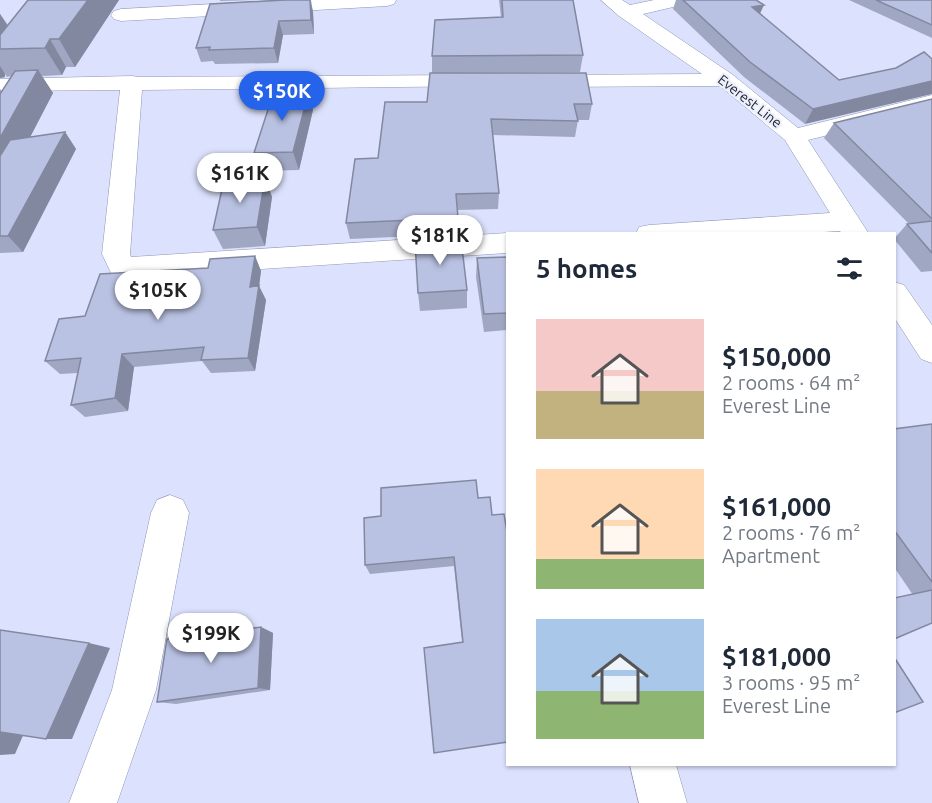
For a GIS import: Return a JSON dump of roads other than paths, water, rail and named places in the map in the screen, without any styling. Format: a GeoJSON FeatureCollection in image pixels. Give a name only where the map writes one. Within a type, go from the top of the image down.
{"type":"FeatureCollection","features":[{"type":"Feature","properties":{"kind":"street"},"geometry":{"type":"LineString","coordinates":[[121,15],[387,0]]}},
{"type":"Feature","properties":{"kind":"street"},"geometry":{"type":"LineString","coordinates":[[618,6],[679,0]]}},
{"type":"Feature","properties":{"kind":"street","name":"Everest Line"},"geometry":{"type":"LineString","coordinates":[[618,6],[725,80],[794,136],[852,227]]}},
{"type":"Feature","properties":{"kind":"street"},"geometry":{"type":"LineString","coordinates":[[524,81],[725,80]]}},
{"type":"Feature","properties":{"kind":"street"},"geometry":{"type":"LineString","coordinates":[[11,91],[132,82],[500,81]]}},
{"type":"Feature","properties":{"kind":"street"},"geometry":{"type":"LineString","coordinates":[[132,82],[116,254],[122,268],[506,243]]}},
{"type":"Feature","properties":{"kind":"street"},"geometry":{"type":"LineString","coordinates":[[794,136],[932,102]]}},
{"type":"Feature","properties":{"kind":"street"},"geometry":{"type":"LineString","coordinates":[[708,232],[852,227]]}},
{"type":"Feature","properties":{"kind":"street"},"geometry":{"type":"LineString","coordinates":[[896,296],[918,333]]}},
{"type":"Feature","properties":{"kind":"street"},"geometry":{"type":"LineString","coordinates":[[93,803],[134,690],[170,513]]}},
{"type":"Feature","properties":{"kind":"street"},"geometry":{"type":"LineString","coordinates":[[653,766],[663,803]]}}]}
